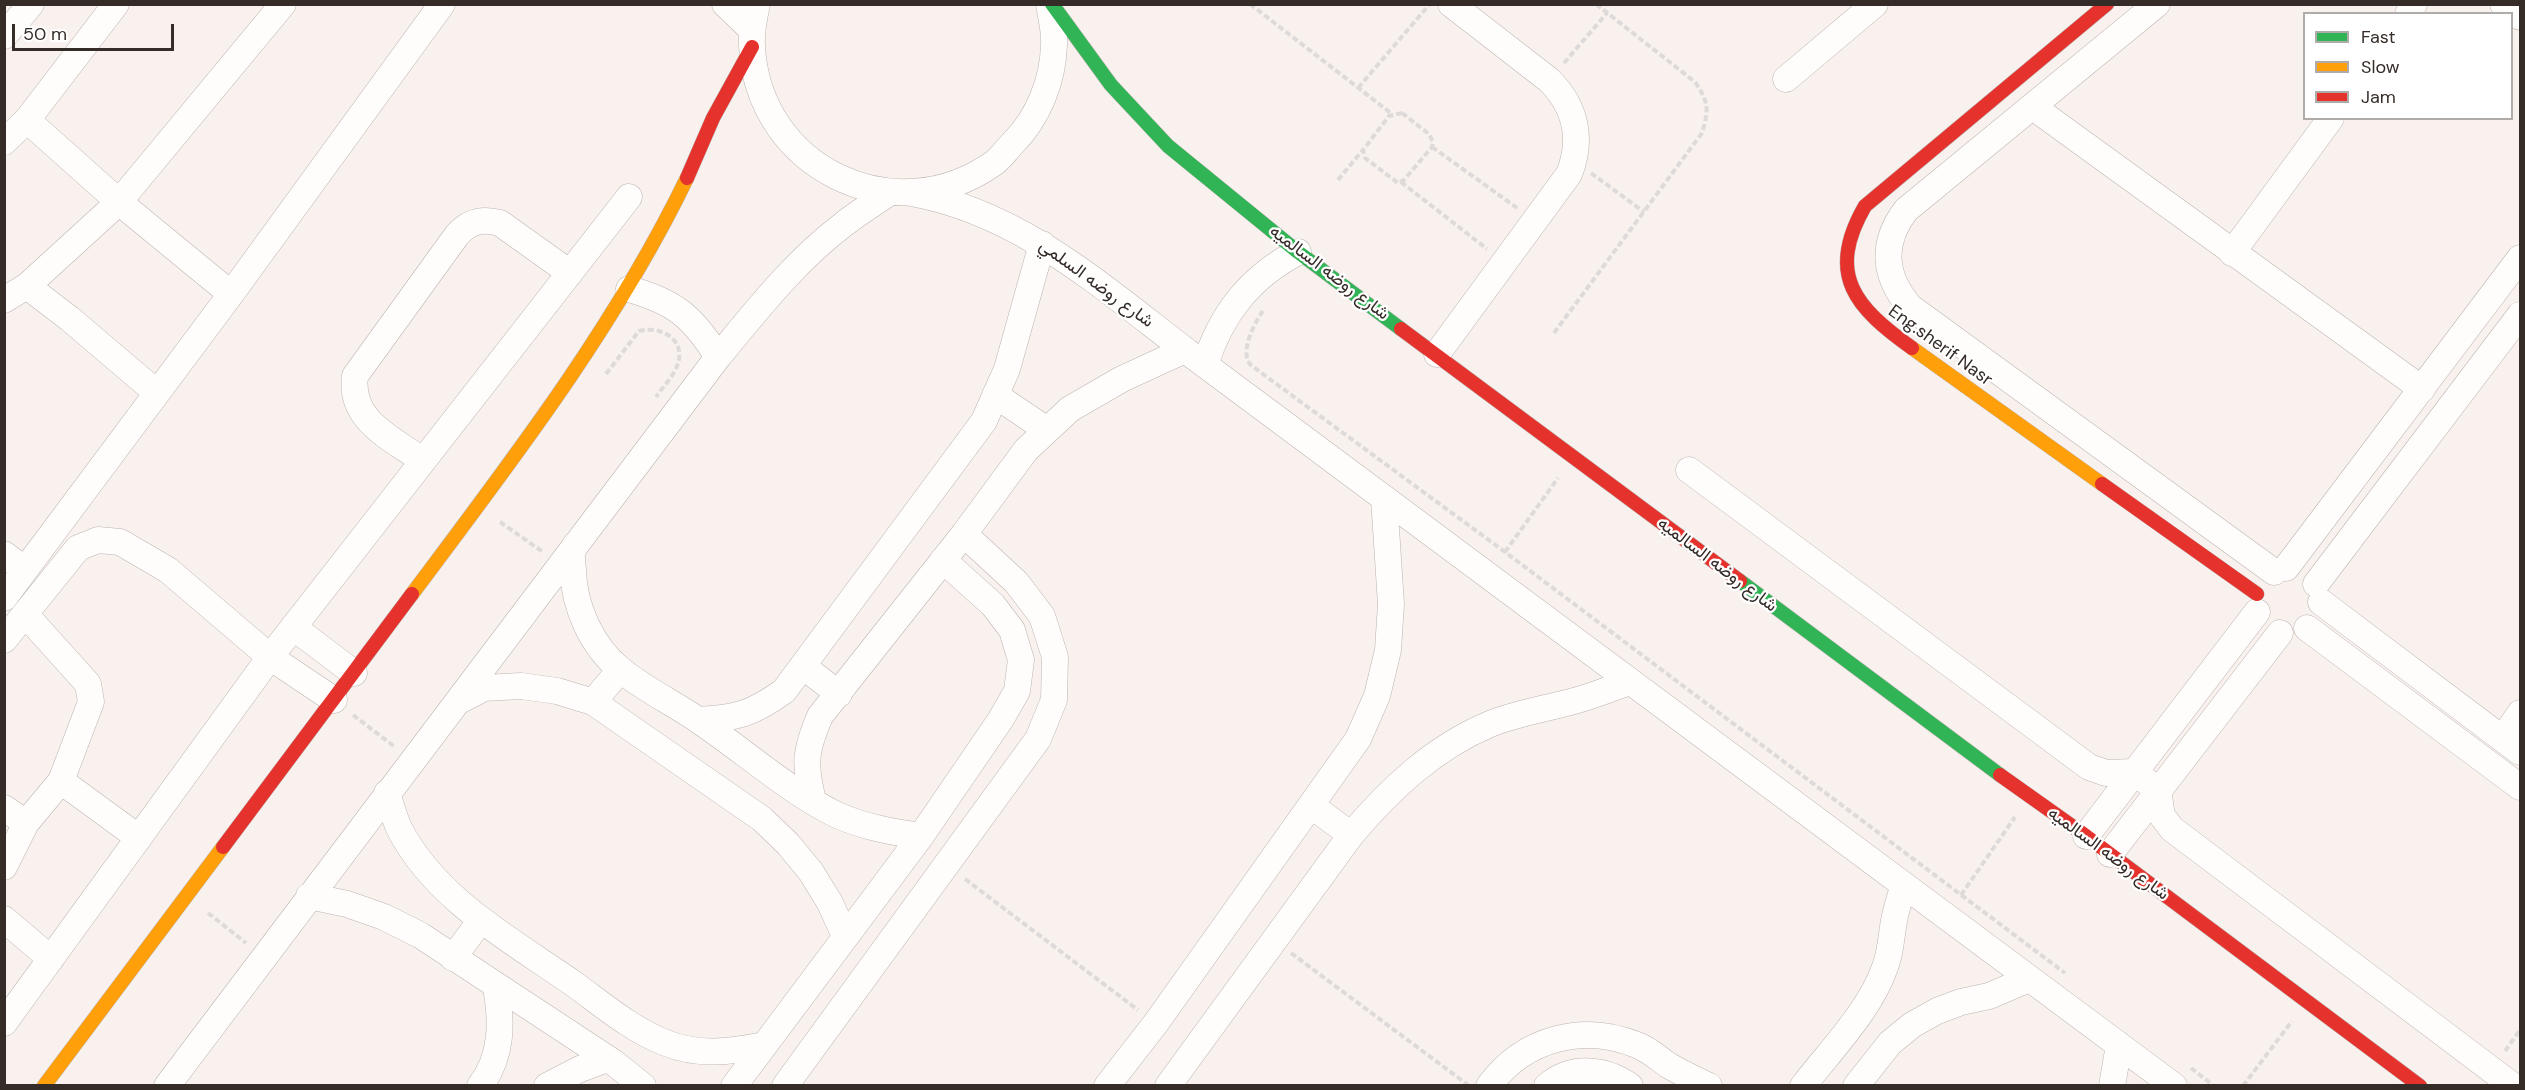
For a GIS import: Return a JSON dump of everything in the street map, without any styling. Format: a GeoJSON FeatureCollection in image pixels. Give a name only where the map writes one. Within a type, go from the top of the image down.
{"type":"FeatureCollection","features":[{"type":"Feature","properties":{"kind":"street"},"geometry":{"type":"LineString","coordinates":[[4,36],[31,4]]}},
{"type":"Feature","properties":{"kind":"street"},"geometry":{"type":"LineString","coordinates":[[4,142],[27,120],[116,4]]}},
{"type":"Feature","properties":{"kind":"street"},"geometry":{"type":"LineString","coordinates":[[4,300],[27,286],[119,202],[283,4]]}},
{"type":"Feature","properties":{"kind":"street"},"geometry":{"type":"LineString","coordinates":[[44,1086],[478,507],[628,289],[686,180],[752,38],[725,4]]}},
{"type":"Feature","properties":{"kind":"street","name":"شارع روضه السلمي"},"geometry":{"type":"LineString","coordinates":[[757,4],[752,38],[757,83],[768,108],[793,146],[821,169],[854,185],[937,198],[974,210],[1042,244],[1091,278],[1205,365]]}},
{"type":"Feature","properties":{"kind":"street"},"geometry":{"type":"LineString","coordinates":[[167,1086],[589,526],[759,307],[799,264],[843,225],[900,193],[956,184],[995,162],[1026,129],[1047,89],[1054,45],[1051,4]]}},
{"type":"Feature","properties":{"kind":"street","name":"شارع روضه السالميه"},"geometry":{"type":"LineString","coordinates":[[1051,4],[1096,68],[1151,130],[1298,252],[2420,1086]]}},
{"type":"Feature","properties":{"kind":"street"},"geometry":{"type":"LineString","coordinates":[[1437,354],[1569,174],[1577,143],[1576,126],[1571,108],[1562,93],[1549,80],[1451,4]]}},
{"type":"Feature","properties":{"kind":"street"},"geometry":{"type":"LineString","coordinates":[[1785,79],[1875,4]]}},
{"type":"Feature","properties":{"kind":"street","name":"Eng.sherif Nasr"},"geometry":{"type":"LineString","coordinates":[[2107,4],[1865,206],[1850,236],[1847,269],[1851,285],[1863,308],[1880,326],[2257,603]]}},
{"type":"Feature","properties":{"kind":"street"},"geometry":{"type":"LineString","coordinates":[[2157,4],[1906,210],[1891,236],[1889,267],[1893,282],[1910,307],[2280,570],[2303,572],[2319,593],[2512,745],[2520,713]]}},
{"type":"Feature","properties":{"kind":"street"},"geometry":{"type":"LineString","coordinates":[[2503,4],[2520,17]]}},
{"type":"Feature","properties":{"kind":"street"},"geometry":{"type":"LineString","coordinates":[[4,598],[231,294],[438,6]]}},
{"type":"Feature","properties":{"kind":"street"},"geometry":{"type":"LineString","coordinates":[[2033,107],[2422,389]]}},
{"type":"Feature","properties":{"kind":"street"},"geometry":{"type":"LineString","coordinates":[[27,120],[119,202],[231,294]]}},
{"type":"Feature","properties":{"kind":"street"},"geometry":{"type":"LineString","coordinates":[[2232,253],[2330,120]]}},
{"type":"Feature","properties":{"kind":"street"},"geometry":{"type":"LineString","coordinates":[[4,1023],[270,657],[629,197]]}},
{"type":"Feature","properties":{"kind":"street"},"geometry":{"type":"LineString","coordinates":[[423,461],[367,420],[357,404],[355,376],[457,235],[476,221],[492,221],[500,224],[570,273]]}},
{"type":"Feature","properties":{"kind":"street"},"geometry":{"type":"LineString","coordinates":[[698,720],[729,718],[759,709],[784,691],[984,421],[1007,369],[1042,244]]}},
{"type":"Feature","properties":{"kind":"street"},"geometry":{"type":"LineString","coordinates":[[1298,252],[1262,275],[1232,306],[1211,345],[1205,365],[2119,1045],[2180,1075]]}},
{"type":"Feature","properties":{"kind":"street"},"geometry":{"type":"LineString","coordinates":[[2086,836],[2257,603],[2263,581],[2280,570],[2422,389],[2520,258]]}},
{"type":"Feature","properties":{"kind":"street"},"geometry":{"type":"LineString","coordinates":[[27,286],[70,319],[157,393]]}},
{"type":"Feature","properties":{"kind":"street"},"geometry":{"type":"LineString","coordinates":[[628,289],[656,297],[682,312],[702,332],[718,357]]}},
{"type":"Feature","properties":{"kind":"street"},"geometry":{"type":"LineString","coordinates":[[2257,603],[2266,625],[2280,633],[2299,632],[2307,628],[2317,617],[2319,593],[2520,315]]}},
{"type":"Feature","properties":{"kind":"street"},"geometry":{"type":"LineString","coordinates":[[813,801],[806,773],[808,744],[819,716],[839,694],[964,534],[1026,450],[1070,409],[1122,379],[1185,350]]}},
{"type":"Feature","properties":{"kind":"street"},"geometry":{"type":"LineString","coordinates":[[995,395],[1047,430]]}},
{"type":"Feature","properties":{"kind":"street"},"geometry":{"type":"LineString","coordinates":[[1689,470],[2089,767],[2106,773],[2134,772],[2158,790],[2160,808],[2166,823],[2172,829],[2512,1086]]}},
{"type":"Feature","properties":{"kind":"street"},"geometry":{"type":"LineString","coordinates":[[1107,1086],[1156,1023],[1358,739],[1377,696],[1388,650],[1391,604],[1386,557],[1384,498]]}},
{"type":"Feature","properties":{"kind":"street"},"geometry":{"type":"LineString","coordinates":[[589,526],[572,550],[573,584],[587,626],[598,645],[620,670],[698,720],[813,801],[838,815],[865,825],[921,836]]}},
{"type":"Feature","properties":{"kind":"street"},"geometry":{"type":"LineString","coordinates":[[785,1086],[1038,739],[1054,700],[1055,657],[1042,616],[1016,582],[964,534]]}},
{"type":"Feature","properties":{"kind":"street"},"geometry":{"type":"LineString","coordinates":[[4,640],[78,548],[98,540],[120,542],[168,570],[270,657],[334,700]]}},
{"type":"Feature","properties":{"kind":"street"},"geometry":{"type":"LineString","coordinates":[[4,554],[25,570]]}},
{"type":"Feature","properties":{"kind":"street"},"geometry":{"type":"LineString","coordinates":[[734,1086],[921,836],[1017,692],[1021,660],[1012,630],[993,605],[943,560]]}},
{"type":"Feature","properties":{"kind":"street"},"geometry":{"type":"LineString","coordinates":[[4,867],[26,823],[61,781],[91,702],[88,684],[25,614]]}},
{"type":"Feature","properties":{"kind":"street"},"geometry":{"type":"LineString","coordinates":[[293,627],[354,674]]}},
{"type":"Feature","properties":{"kind":"street"},"geometry":{"type":"LineString","coordinates":[[2307,628],[2520,787]]}},
{"type":"Feature","properties":{"kind":"street"},"geometry":{"type":"LineString","coordinates":[[2110,854],[2280,633]]}},
{"type":"Feature","properties":{"kind":"street"},"geometry":{"type":"LineString","coordinates":[[804,667],[839,694]]}},
{"type":"Feature","properties":{"kind":"street"},"geometry":{"type":"LineString","coordinates":[[593,702],[620,670]]}},
{"type":"Feature","properties":{"kind":"street"},"geometry":{"type":"LineString","coordinates":[[1168,1086],[1351,835],[1380,800],[1413,771],[1449,745],[1489,725],[1531,710],[1574,701],[1630,682]]}},
{"type":"Feature","properties":{"kind":"street"},"geometry":{"type":"LineString","coordinates":[[456,703],[484,688],[521,686],[558,691],[593,702],[762,819],[788,844],[811,872],[830,903],[845,936]]}},
{"type":"Feature","properties":{"kind":"street"},"geometry":{"type":"LineString","coordinates":[[61,781],[139,838]]}},
{"type":"Feature","properties":{"kind":"street"},"geometry":{"type":"LineString","coordinates":[[387,794],[399,827],[422,862],[449,893],[481,920],[637,1028],[666,1044],[699,1052],[732,1052],[764,1045]]}},
{"type":"Feature","properties":{"kind":"street"},"geometry":{"type":"LineString","coordinates":[[1312,806],[1351,835]]}},
{"type":"Feature","properties":{"kind":"street"},"geometry":{"type":"LineString","coordinates":[[4,808],[26,823]]}},
{"type":"Feature","properties":{"kind":"street"},"geometry":{"type":"LineString","coordinates":[[1803,1086],[1862,1008],[1885,968],[1894,920],[1904,885]]}},
{"type":"Feature","properties":{"kind":"street"},"geometry":{"type":"LineString","coordinates":[[309,896],[347,904],[384,917],[420,935],[610,1060],[643,1086]]}},
{"type":"Feature","properties":{"kind":"street"},"geometry":{"type":"LineString","coordinates":[[4,919],[51,959]]}},
{"type":"Feature","properties":{"kind":"street"},"geometry":{"type":"LineString","coordinates":[[453,958],[481,920]]}},
{"type":"Feature","properties":{"kind":"street"},"geometry":{"type":"LineString","coordinates":[[1856,1086],[1890,1043],[1912,1025],[1937,1011],[1961,1002],[1989,996],[2029,979]]}},
{"type":"Feature","properties":{"kind":"street"},"geometry":{"type":"LineString","coordinates":[[480,1086],[498,1049],[501,1017],[496,987]]}},
{"type":"Feature","properties":{"kind":"street"},"geometry":{"type":"LineString","coordinates":[[547,1086],[580,1069],[610,1060],[637,1028]]}},
{"type":"Feature","properties":{"kind":"street"},"geometry":{"type":"LineString","coordinates":[[1489,1086],[1497,1075],[1521,1054],[1548,1040],[1578,1034],[1609,1036],[1639,1046],[1670,1066],[1709,1086]]}},
{"type":"Feature","properties":{"kind":"street"},"geometry":{"type":"LineString","coordinates":[[2112,1086],[2119,1045]]}},
{"type":"Feature","properties":{"kind":"street"},"geometry":{"type":"LineString","coordinates":[[1547,1086],[1571,1073],[1595,1070],[1617,1077],[1630,1086]]}},
{"type":"Feature","properties":{"kind":"path"},"geometry":{"type":"LineString","coordinates":[[1250,4],[1392,114]]}},
{"type":"Feature","properties":{"kind":"path"},"geometry":{"type":"LineString","coordinates":[[1358,88],[1429,4]]}},
{"type":"Feature","properties":{"kind":"path"},"geometry":{"type":"LineString","coordinates":[[1554,333],[1702,133],[1708,114],[1705,96],[1695,82],[1596,4]]}},
{"type":"Feature","properties":{"kind":"path"},"geometry":{"type":"LineString","coordinates":[[1549,80],[1606,13]]}},
{"type":"Feature","properties":{"kind":"path"},"geometry":{"type":"LineString","coordinates":[[1338,180],[1392,114],[1402,113],[1432,137],[1432,147],[1401,182]]}},
{"type":"Feature","properties":{"kind":"path"},"geometry":{"type":"LineString","coordinates":[[1432,147],[1535,220]]}},
{"type":"Feature","properties":{"kind":"path"},"geometry":{"type":"LineString","coordinates":[[1363,150],[1365,158],[1395,182],[1401,182],[1504,262]]}},
{"type":"Feature","properties":{"kind":"path"},"geometry":{"type":"LineString","coordinates":[[1574,161],[1644,212]]}},
{"type":"Feature","properties":{"kind":"path"},"geometry":{"type":"LineString","coordinates":[[1268,304],[1252,330],[1248,345],[1248,363],[1505,552],[2074,980]]}},
{"type":"Feature","properties":{"kind":"path"},"geometry":{"type":"LineString","coordinates":[[1488,576],[1573,458]]}},
{"type":"Feature","properties":{"kind":"path"},"geometry":{"type":"LineString","coordinates":[[478,507],[561,564]]}},
{"type":"Feature","properties":{"kind":"path"},"geometry":{"type":"LineString","coordinates":[[334,700],[412,760]]}},
{"type":"Feature","properties":{"kind":"path"},"geometry":{"type":"LineString","coordinates":[[1946,916],[2029,797]]}},
{"type":"Feature","properties":{"kind":"path"},"geometry":{"type":"LineString","coordinates":[[945,864],[1156,1023]]}},
{"type":"Feature","properties":{"kind":"path"},"geometry":{"type":"LineString","coordinates":[[187,896],[264,957]]}},
{"type":"Feature","properties":{"kind":"path"},"geometry":{"type":"LineString","coordinates":[[1274,940],[1469,1086]]}},
{"type":"Feature","properties":{"kind":"path"},"geometry":{"type":"LineString","coordinates":[[2243,1086],[2307,1002]]}},
{"type":"Feature","properties":{"kind":"path"},"geometry":{"type":"LineString","coordinates":[[2180,1075],[2214,1086]]}},
{"type":"Feature","properties":{"kind":"traffic: fast"},"geometry":{"type":"LineString","coordinates":[[1052,4],[1111,85],[1168,146],[1298,252],[1401,329]]}},
{"type":"Feature","properties":{"kind":"traffic: fast"},"geometry":{"type":"LineString","coordinates":[[1740,581],[2000,775]]}},
{"type":"Feature","properties":{"kind":"traffic: slow"},"geometry":{"type":"LineString","coordinates":[[412,594],[560,392],[628,287],[687,178]]}},
{"type":"Feature","properties":{"kind":"traffic: slow"},"geometry":{"type":"LineString","coordinates":[[1912,348],[2102,484]]}},
{"type":"Feature","properties":{"kind":"traffic: slow"},"geometry":{"type":"LineString","coordinates":[[44,1086],[223,847]]}},
{"type":"Feature","properties":{"kind":"traffic: jam"},"geometry":{"type":"LineString","coordinates":[[1912,348],[1875,319],[1862,304],[1853,288],[1848,271],[1848,252],[1853,230],[1865,206],[2107,4]]}},
{"type":"Feature","properties":{"kind":"traffic: jam"},"geometry":{"type":"LineString","coordinates":[[687,178],[713,118],[752,47]]}},
{"type":"Feature","properties":{"kind":"traffic: jam"},"geometry":{"type":"LineString","coordinates":[[1401,329],[1740,581]]}},
{"type":"Feature","properties":{"kind":"traffic: jam"},"geometry":{"type":"LineString","coordinates":[[2102,484],[2257,594]]}},
{"type":"Feature","properties":{"kind":"traffic: jam"},"geometry":{"type":"LineString","coordinates":[[223,847],[412,594]]}},
{"type":"Feature","properties":{"kind":"traffic: jam"},"geometry":{"type":"LineString","coordinates":[[2000,775],[2086,836],[2420,1086]]}}]}
